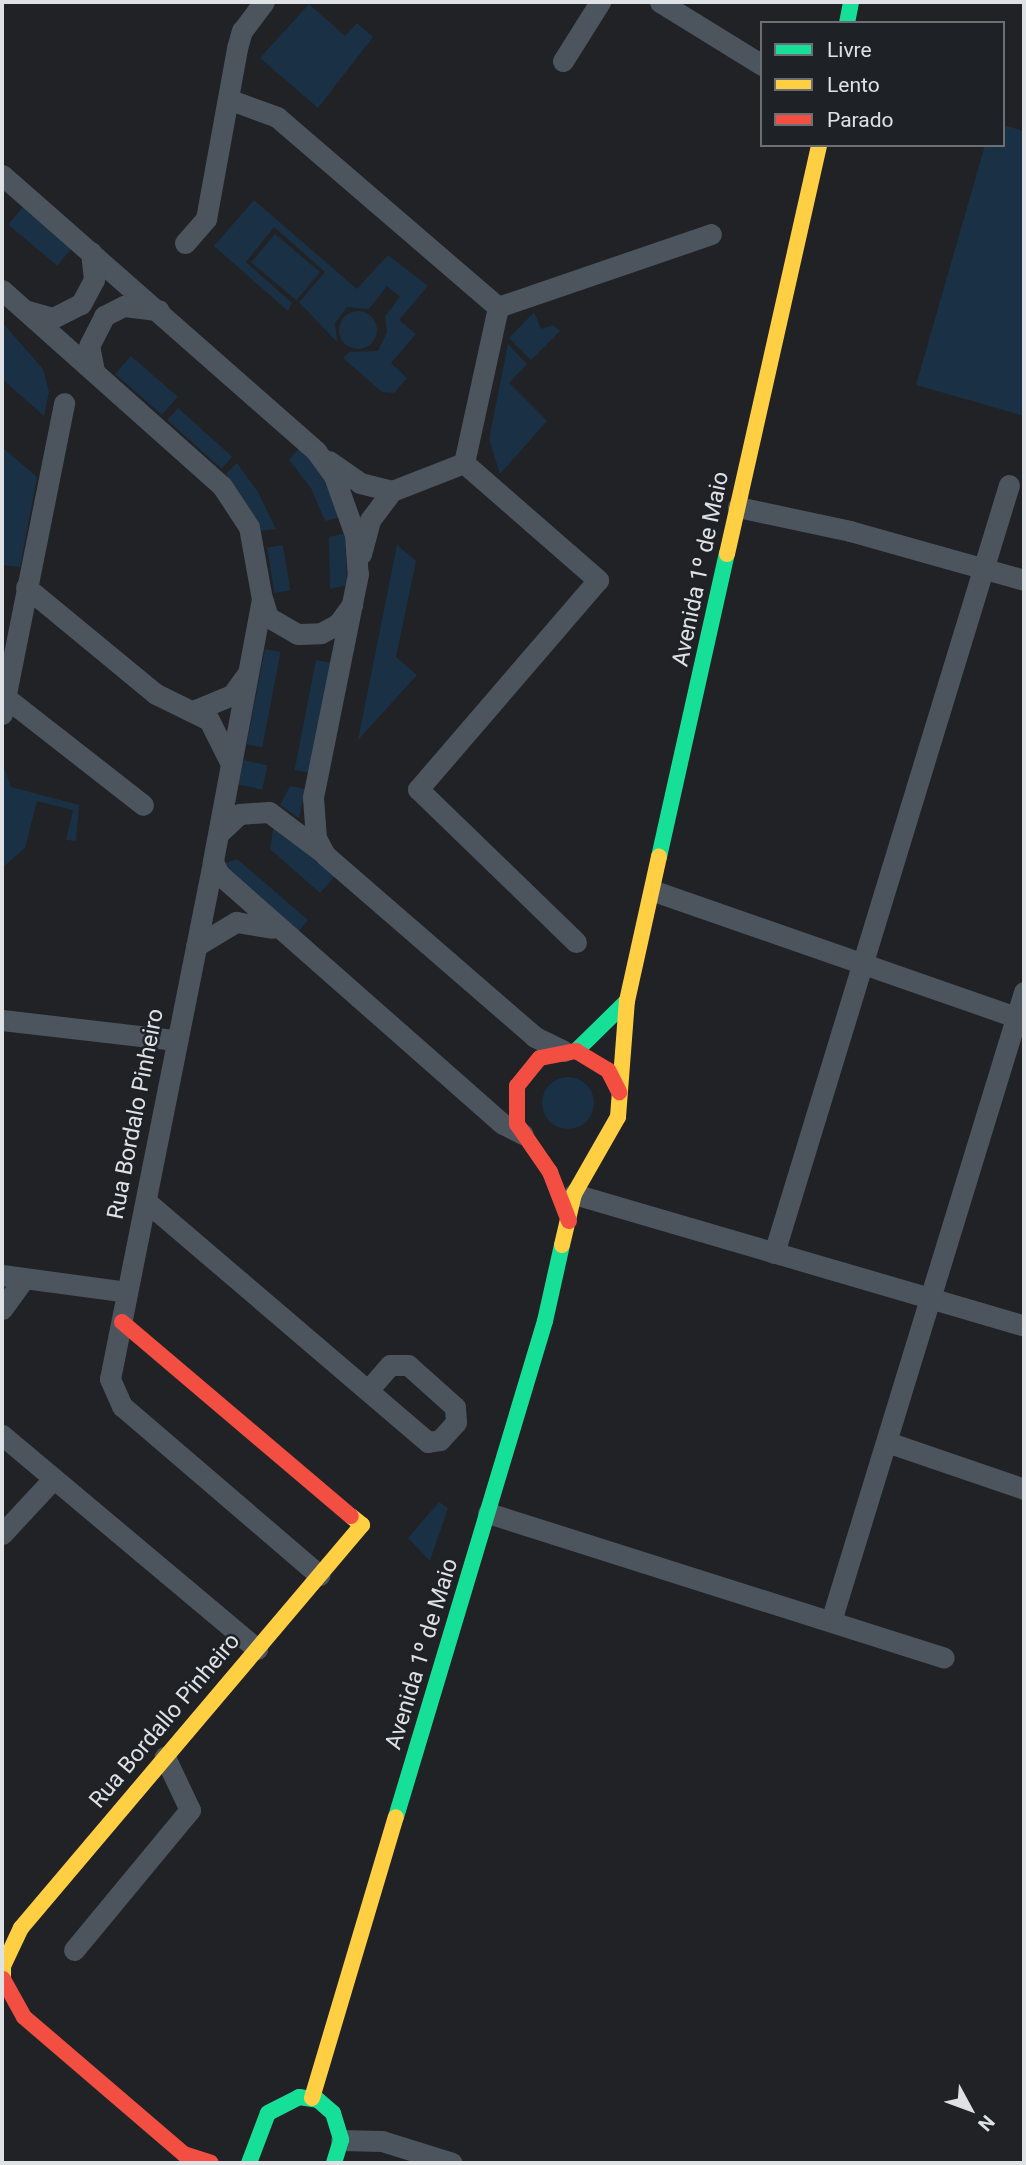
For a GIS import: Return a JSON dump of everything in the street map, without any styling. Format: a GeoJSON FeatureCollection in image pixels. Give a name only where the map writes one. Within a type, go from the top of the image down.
{"type":"FeatureCollection","features":[{"type":"Feature","properties":{"kind":"main road"},"geometry":{"type":"LineString","coordinates":[[847,21],[851,2]]}},
{"type":"Feature","properties":{"kind":"main road","name":"Avenida 1º de Maio"},"geometry":{"type":"LineString","coordinates":[[312,2098],[488,1513],[569,1222],[574,1194],[618,1117],[627,1001],[654,891],[819,147]]}},
{"type":"Feature","properties":{"kind":"main road"},"geometry":{"type":"LineString","coordinates":[[569,1222],[550,1172],[528,1140],[514,1111],[517,1086],[540,1058],[570,1051],[627,1001]]}},
{"type":"Feature","properties":{"kind":"main road"},"geometry":{"type":"LineString","coordinates":[[570,1051],[599,1061],[619,1092]]}},
{"type":"Feature","properties":{"kind":"main road"},"geometry":{"type":"LineString","coordinates":[[577,1156],[607,1139]]}},
{"type":"Feature","properties":{"kind":"main road"},"geometry":{"type":"LineString","coordinates":[[528,1140],[557,1156]]}},
{"type":"Feature","properties":{"kind":"main road","name":"Rua Bordallo Pinheiro"},"geometry":{"type":"LineString","coordinates":[[122,1322],[362,1525],[21,1928],[9,1947],[3,1985],[24,2017],[184,2154],[211,2163]]}},
{"type":"Feature","properties":{"kind":"main road"},"geometry":{"type":"LineString","coordinates":[[249,2163],[268,2113],[286,2100],[312,2098],[333,2113],[341,2140],[334,2163]]}},
{"type":"Feature","properties":{"kind":"street"},"geometry":{"type":"LineString","coordinates":[[185,243],[206,219],[242,31],[264,2]]}},
{"type":"Feature","properties":{"kind":"street"},"geometry":{"type":"LineString","coordinates":[[563,61],[600,2]]}},
{"type":"Feature","properties":{"kind":"street"},"geometry":{"type":"LineString","coordinates":[[660,2],[760,64]]}},
{"type":"Feature","properties":{"kind":"street"},"geometry":{"type":"LineString","coordinates":[[228,99],[277,117],[498,307]]}},
{"type":"Feature","properties":{"kind":"street"},"geometry":{"type":"LineString","coordinates":[[2,175],[159,310],[316,451],[360,483],[392,491]]}},
{"type":"Feature","properties":{"kind":"street"},"geometry":{"type":"LineString","coordinates":[[498,307],[711,234]]}},
{"type":"Feature","properties":{"kind":"street"},"geometry":{"type":"LineString","coordinates":[[23,309],[53,318],[71,313],[94,280],[91,252]]}},
{"type":"Feature","properties":{"kind":"street"},"geometry":{"type":"LineString","coordinates":[[2,290],[222,486],[249,527],[262,599],[268,617],[298,635],[338,624],[353,603]]}},
{"type":"Feature","properties":{"kind":"street"},"geometry":{"type":"LineString","coordinates":[[94,371],[89,346],[104,316],[124,306],[159,310]]}},
{"type":"Feature","properties":{"kind":"street"},"geometry":{"type":"LineString","coordinates":[[464,463],[498,307]]}},
{"type":"Feature","properties":{"kind":"street"},"geometry":{"type":"LineString","coordinates":[[64,403],[3,706],[143,805]]}},
{"type":"Feature","properties":{"kind":"street"},"geometry":{"type":"LineString","coordinates":[[316,451],[344,499],[358,573]]}},
{"type":"Feature","properties":{"kind":"street"},"geometry":{"type":"LineString","coordinates":[[326,855],[312,821],[313,798],[370,520],[392,491],[464,463]]}},
{"type":"Feature","properties":{"kind":"street"},"geometry":{"type":"LineString","coordinates":[[464,463],[598,580],[418,789],[576,942]]}},
{"type":"Feature","properties":{"kind":"street"},"geometry":{"type":"LineString","coordinates":[[774,1253],[1009,485]]}},
{"type":"Feature","properties":{"kind":"street"},"geometry":{"type":"LineString","coordinates":[[738,507],[1024,580]]}},
{"type":"Feature","properties":{"kind":"street"},"geometry":{"type":"LineString","coordinates":[[26,587],[156,694],[193,711],[219,731],[232,768]]}},
{"type":"Feature","properties":{"kind":"street","name":"Rua Bordalo Pinheiro"},"geometry":{"type":"LineString","coordinates":[[262,599],[253,664],[176,1040],[148,1203],[110,1379],[117,1399],[320,1575]]}},
{"type":"Feature","properties":{"kind":"street"},"geometry":{"type":"LineString","coordinates":[[193,711],[232,695],[253,664]]}},
{"type":"Feature","properties":{"kind":"street"},"geometry":{"type":"LineString","coordinates":[[220,832],[239,814],[269,812],[326,855],[535,1037],[570,1051]]}},
{"type":"Feature","properties":{"kind":"street"},"geometry":{"type":"LineString","coordinates":[[213,862],[227,885],[503,1124],[528,1140]]}},
{"type":"Feature","properties":{"kind":"street"},"geometry":{"type":"LineString","coordinates":[[654,891],[1020,1019]]}},
{"type":"Feature","properties":{"kind":"street"},"geometry":{"type":"LineString","coordinates":[[196,946],[236,922],[278,930]]}},
{"type":"Feature","properties":{"kind":"street"},"geometry":{"type":"LineString","coordinates":[[831,1621],[928,1299],[1020,1019],[1024,992]]}},
{"type":"Feature","properties":{"kind":"street"},"geometry":{"type":"LineString","coordinates":[[2,1020],[176,1040]]}},
{"type":"Feature","properties":{"kind":"street"},"geometry":{"type":"LineString","coordinates":[[574,1194],[1024,1325]]}},
{"type":"Feature","properties":{"kind":"street"},"geometry":{"type":"LineString","coordinates":[[148,1203],[369,1390]]}},
{"type":"Feature","properties":{"kind":"street"},"geometry":{"type":"LineString","coordinates":[[2,1275],[127,1292]]}},
{"type":"Feature","properties":{"kind":"street"},"geometry":{"type":"LineString","coordinates":[[2,1308],[24,1279]]}},
{"type":"Feature","properties":{"kind":"street"},"geometry":{"type":"LineString","coordinates":[[2,1435],[257,1649]]}},
{"type":"Feature","properties":{"kind":"street"},"geometry":{"type":"LineString","coordinates":[[887,1442],[1024,1489]]}},
{"type":"Feature","properties":{"kind":"street"},"geometry":{"type":"LineString","coordinates":[[2,1534],[54,1478]]}},
{"type":"Feature","properties":{"kind":"street"},"geometry":{"type":"LineString","coordinates":[[488,1513],[944,1658]]}},
{"type":"Feature","properties":{"kind":"street"},"geometry":{"type":"LineString","coordinates":[[74,1950],[190,1810],[165,1757]]}},
{"type":"Feature","properties":{"kind":"street"},"geometry":{"type":"LineString","coordinates":[[341,2140],[382,2141],[452,2163]]}},
{"type":"Feature","properties":{"kind":"shaded area"},"geometry":{"type":"Polygon","coordinates":[[[309,4],[345,36],[357,23],[373,37],[318,108],[260,58],[309,4]]]}},
{"type":"Feature","properties":{"kind":"shaded area"},"geometry":{"type":"Polygon","coordinates":[[[1005,126],[1024,131],[1024,416],[916,385],[984,147],[1005,147],[1005,126]]]}},
{"type":"Feature","properties":{"kind":"shaded area"},"geometry":{"type":"Polygon","coordinates":[[[254,200],[357,289],[388,255],[428,286],[399,320],[416,334],[391,363],[407,378],[394,393],[382,392],[343,358],[349,352],[378,351],[387,332],[385,316],[400,297],[387,286],[369,309],[347,307],[335,323],[337,342],[299,302],[325,272],[274,227],[246,262],[292,303],[288,311],[214,246],[254,200]]]}},
{"type":"Feature","properties":{"kind":"shaded area"},"geometry":{"type":"Polygon","coordinates":[[[23,207],[72,248],[57,266],[8,225],[23,207]]]}},
{"type":"Feature","properties":{"kind":"shaded area"},"geometry":{"type":"Polygon","coordinates":[[[275,234],[320,272],[296,300],[251,262],[275,234]]]}},
{"type":"Feature","properties":{"kind":"shaded area"},"geometry":{"type":"Polygon","coordinates":[[[358,311],[371,317],[377,330],[371,343],[358,349],[345,343],[339,330],[345,317],[358,311]]]}},
{"type":"Feature","properties":{"kind":"shaded area"},"geometry":{"type":"Polygon","coordinates":[[[534,312],[541,329],[553,325],[560,331],[531,360],[509,338],[534,312]]]}},
{"type":"Feature","properties":{"kind":"shaded area"},"geometry":{"type":"Polygon","coordinates":[[[2,322],[43,369],[49,392],[44,416],[2,379],[2,322]]]}},
{"type":"Feature","properties":{"kind":"shaded area"},"geometry":{"type":"Polygon","coordinates":[[[508,344],[527,364],[509,383],[547,421],[500,474],[489,439],[508,344]]]}},
{"type":"Feature","properties":{"kind":"shaded area"},"geometry":{"type":"Polygon","coordinates":[[[131,356],[178,397],[162,415],[115,374],[131,356]]]}},
{"type":"Feature","properties":{"kind":"shaded area"},"geometry":{"type":"Polygon","coordinates":[[[178,408],[232,457],[222,469],[167,420],[178,408]]]}},
{"type":"Feature","properties":{"kind":"shaded area"},"geometry":{"type":"Polygon","coordinates":[[[2,447],[37,477],[20,567],[2,565],[2,447]]]}},
{"type":"Feature","properties":{"kind":"shaded area"},"geometry":{"type":"Polygon","coordinates":[[[300,447],[323,478],[341,517],[325,521],[311,488],[289,460],[300,447]]]}},
{"type":"Feature","properties":{"kind":"shaded area"},"geometry":{"type":"Polygon","coordinates":[[[237,463],[258,492],[276,529],[261,531],[226,474],[237,463]]]}},
{"type":"Feature","properties":{"kind":"shaded area"},"geometry":{"type":"Polygon","coordinates":[[[345,533],[347,585],[330,589],[329,537],[345,533]]]}},
{"type":"Feature","properties":{"kind":"shaded area"},"geometry":{"type":"Polygon","coordinates":[[[283,545],[290,590],[274,593],[267,548],[283,545]]]}},
{"type":"Feature","properties":{"kind":"shaded area"},"geometry":{"type":"Polygon","coordinates":[[[397,545],[416,561],[396,657],[417,675],[358,740],[397,545]]]}},
{"type":"Feature","properties":{"kind":"shaded area"},"geometry":{"type":"Polygon","coordinates":[[[265,649],[281,652],[262,747],[246,744],[265,649]]]}},
{"type":"Feature","properties":{"kind":"shaded area"},"geometry":{"type":"Polygon","coordinates":[[[316,660],[331,663],[309,773],[295,770],[316,660]]]}},
{"type":"Feature","properties":{"kind":"shaded area"},"geometry":{"type":"Polygon","coordinates":[[[243,760],[267,765],[262,790],[238,784],[243,760]]]}},
{"type":"Feature","properties":{"kind":"shaded area"},"geometry":{"type":"Polygon","coordinates":[[[2,762],[11,787],[79,805],[76,841],[66,840],[73,810],[37,801],[25,848],[2,868],[2,762]]]}},
{"type":"Feature","properties":{"kind":"shaded area"},"geometry":{"type":"Polygon","coordinates":[[[290,786],[305,789],[299,818],[280,805],[290,786]]]}},
{"type":"Feature","properties":{"kind":"shaded area"},"geometry":{"type":"Polygon","coordinates":[[[274,824],[335,876],[320,893],[270,849],[274,824]]]}},
{"type":"Feature","properties":{"kind":"shaded area"},"geometry":{"type":"Polygon","coordinates":[[[237,859],[308,920],[298,932],[233,876],[226,863],[237,859]]]}},
{"type":"Feature","properties":{"kind":"shaded area"},"geometry":{"type":"Polygon","coordinates":[[[568,1077],[578,1079],[586,1085],[592,1093],[592,1113],[586,1121],[578,1127],[568,1129],[558,1127],[550,1121],[544,1113],[542,1103],[544,1093],[550,1085],[558,1079],[568,1077]]]}},
{"type":"Feature","properties":{"kind":"shaded area"},"geometry":{"type":"Polygon","coordinates":[[[439,1502],[448,1508],[430,1561],[408,1538],[439,1502]]]}},
{"type":"Feature","properties":{"kind":"traffic: fast"},"geometry":{"type":"LineString","coordinates":[[847,21],[851,2]]}},
{"type":"Feature","properties":{"kind":"traffic: fast"},"geometry":{"type":"LineString","coordinates":[[659,857],[727,554]]}},
{"type":"Feature","properties":{"kind":"traffic: fast"},"geometry":{"type":"LineString","coordinates":[[576,1051],[627,1001]]}},
{"type":"Feature","properties":{"kind":"traffic: fast"},"geometry":{"type":"LineString","coordinates":[[396,1817],[545,1321],[562,1245]]}},
{"type":"Feature","properties":{"kind":"traffic: fast"},"geometry":{"type":"LineString","coordinates":[[249,2163],[268,2113],[299,2097],[318,2100],[333,2113],[341,2140],[334,2163]]}},
{"type":"Feature","properties":{"kind":"traffic: slow"},"geometry":{"type":"LineString","coordinates":[[727,554],[819,147]]}},
{"type":"Feature","properties":{"kind":"traffic: slow"},"geometry":{"type":"LineString","coordinates":[[562,1245],[574,1194],[618,1117],[627,1001],[659,857]]}},
{"type":"Feature","properties":{"kind":"traffic: slow"},"geometry":{"type":"LineString","coordinates":[[3,1979],[3,1966],[21,1928],[362,1525],[351,1516]]}},
{"type":"Feature","properties":{"kind":"traffic: slow"},"geometry":{"type":"LineString","coordinates":[[312,2098],[396,1817]]}},
{"type":"Feature","properties":{"kind":"traffic: jam"},"geometry":{"type":"LineString","coordinates":[[569,1221],[550,1172],[517,1124],[517,1086],[540,1058],[576,1051],[608,1070],[619,1092]]}},
{"type":"Feature","properties":{"kind":"traffic: jam"},"geometry":{"type":"LineString","coordinates":[[122,1322],[351,1516]]}},
{"type":"Feature","properties":{"kind":"traffic: jam"},"geometry":{"type":"LineString","coordinates":[[3,1979],[24,2017],[184,2154],[211,2163]]}}]}
